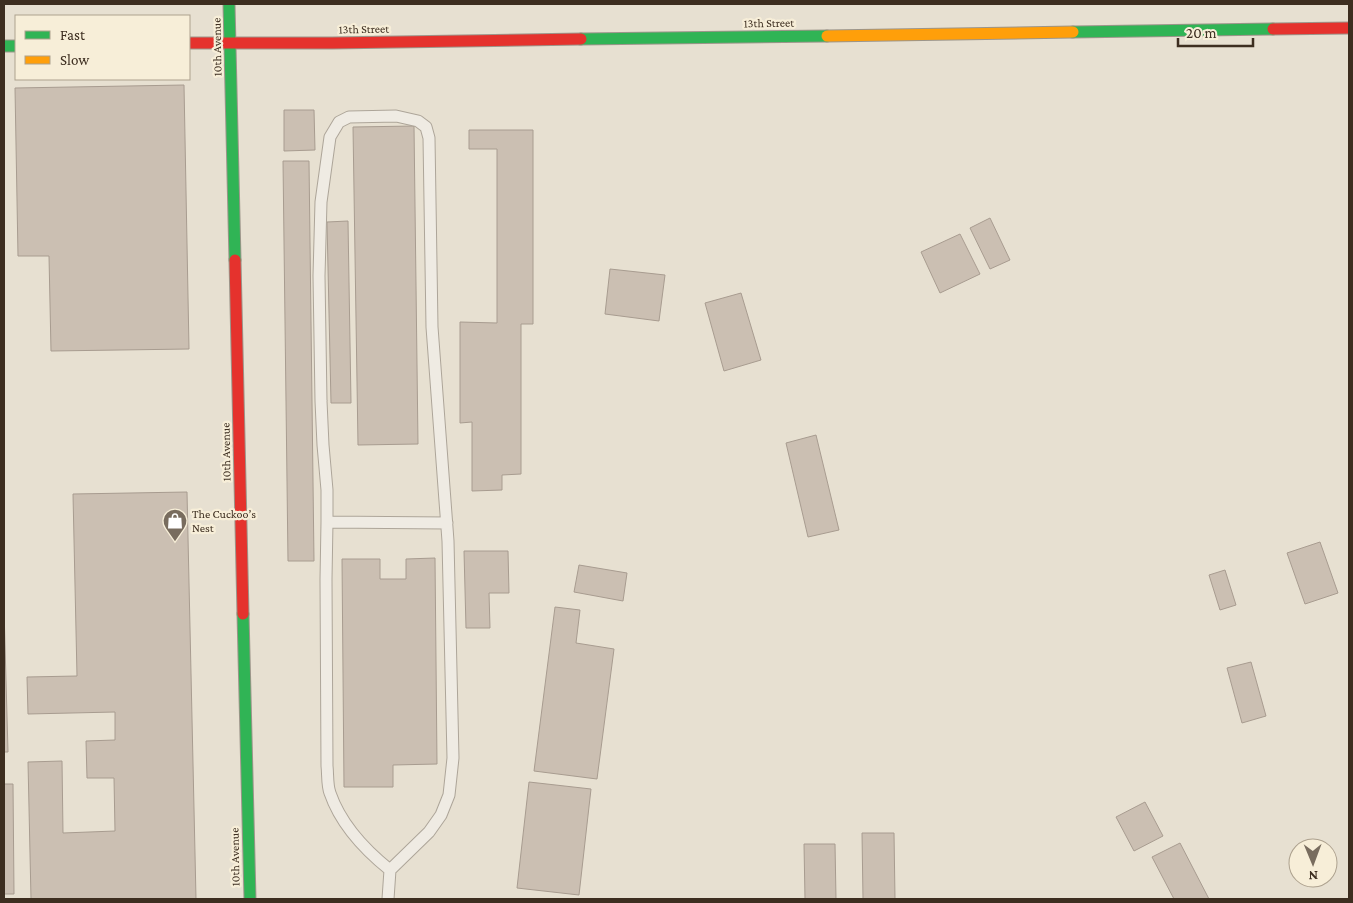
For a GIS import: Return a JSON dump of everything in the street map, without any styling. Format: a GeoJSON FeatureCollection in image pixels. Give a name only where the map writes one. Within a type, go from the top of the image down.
{"type":"FeatureCollection","features":[{"type":"Feature","properties":{"kind":"main road","name":"10th Avenue"},"geometry":{"type":"LineString","coordinates":[[229,4],[250,899]]}},
{"type":"Feature","properties":{"kind":"main road","name":"13th Street"},"geometry":{"type":"LineString","coordinates":[[190,42],[332,43],[1349,28]]}},
{"type":"Feature","properties":{"kind":"lane"},"geometry":{"type":"LineString","coordinates":[[388,899],[390,870],[429,832],[441,815],[449,796],[453,758],[447,523],[432,327],[428,138],[426,127],[418,121],[396,116],[349,117],[339,122],[330,137],[321,202],[319,276],[321,401],[327,490],[327,766],[329,792],[339,811],[358,841],[372,856],[390,870]]}},
{"type":"Feature","properties":{"kind":"lane"},"geometry":{"type":"LineString","coordinates":[[327,522],[447,523]]}},
{"type":"Feature","properties":{"kind":"building"},"geometry":{"type":"Polygon","coordinates":[[[184,85],[189,349],[51,351],[49,256],[18,256],[15,88],[184,85]]]}},
{"type":"Feature","properties":{"kind":"building"},"geometry":{"type":"Polygon","coordinates":[[[284,110],[314,110],[315,150],[284,151],[284,110]]]}},
{"type":"Feature","properties":{"kind":"building"},"geometry":{"type":"Polygon","coordinates":[[[414,126],[418,444],[358,445],[353,127],[414,126]]]}},
{"type":"Feature","properties":{"kind":"building"},"geometry":{"type":"Polygon","coordinates":[[[469,130],[533,130],[533,324],[521,324],[521,474],[502,475],[502,490],[472,491],[472,422],[460,423],[460,322],[497,323],[497,149],[469,149],[469,130]]]}},
{"type":"Feature","properties":{"kind":"building"},"geometry":{"type":"Polygon","coordinates":[[[283,161],[309,161],[314,561],[288,561],[283,161]]]}},
{"type":"Feature","properties":{"kind":"building"},"geometry":{"type":"Polygon","coordinates":[[[990,218],[1010,260],[990,269],[970,228],[990,218]]]}},
{"type":"Feature","properties":{"kind":"building"},"geometry":{"type":"Polygon","coordinates":[[[348,221],[351,403],[331,403],[327,222],[348,221]]]}},
{"type":"Feature","properties":{"kind":"building"},"geometry":{"type":"Polygon","coordinates":[[[960,234],[980,274],[940,293],[921,252],[960,234]]]}},
{"type":"Feature","properties":{"kind":"building"},"geometry":{"type":"Polygon","coordinates":[[[610,269],[665,275],[659,321],[605,314],[610,269]]]}},
{"type":"Feature","properties":{"kind":"building"},"geometry":{"type":"Polygon","coordinates":[[[741,293],[761,360],[724,371],[705,303],[741,293]]]}},
{"type":"Feature","properties":{"kind":"building"},"geometry":{"type":"Polygon","coordinates":[[[816,435],[839,530],[808,537],[786,443],[816,435]]]}},
{"type":"Feature","properties":{"kind":"building"},"geometry":{"type":"Polygon","coordinates":[[[187,492],[196,899],[31,899],[28,762],[62,761],[63,833],[115,831],[114,778],[87,778],[86,741],[115,740],[115,712],[28,714],[27,677],[77,676],[73,494],[187,492]]]}},
{"type":"Feature","properties":{"kind":"building"},"geometry":{"type":"Polygon","coordinates":[[[1320,542],[1338,593],[1305,604],[1287,553],[1320,542]]]}},
{"type":"Feature","properties":{"kind":"building"},"geometry":{"type":"Polygon","coordinates":[[[464,551],[508,551],[509,593],[489,593],[490,628],[466,628],[464,551]]]}},
{"type":"Feature","properties":{"kind":"building"},"geometry":{"type":"Polygon","coordinates":[[[435,558],[437,764],[393,765],[393,787],[344,787],[342,559],[380,559],[380,579],[406,579],[406,559],[435,558]]]}},
{"type":"Feature","properties":{"kind":"building"},"geometry":{"type":"Polygon","coordinates":[[[579,565],[627,573],[623,601],[574,592],[579,565]]]}},
{"type":"Feature","properties":{"kind":"building"},"geometry":{"type":"Polygon","coordinates":[[[1225,570],[1236,605],[1220,610],[1209,575],[1225,570]]]}},
{"type":"Feature","properties":{"kind":"building"},"geometry":{"type":"Polygon","coordinates":[[[555,607],[580,610],[576,643],[614,649],[597,779],[534,771],[555,607]]]}},
{"type":"Feature","properties":{"kind":"building"},"geometry":{"type":"Polygon","coordinates":[[[4,609],[8,752],[4,752],[4,609]]]}},
{"type":"Feature","properties":{"kind":"building"},"geometry":{"type":"Polygon","coordinates":[[[1251,662],[1266,716],[1242,723],[1227,668],[1251,662]]]}},
{"type":"Feature","properties":{"kind":"building"},"geometry":{"type":"Polygon","coordinates":[[[529,782],[591,789],[579,895],[517,888],[529,782]]]}},
{"type":"Feature","properties":{"kind":"building"},"geometry":{"type":"Polygon","coordinates":[[[4,784],[13,784],[14,894],[4,894],[4,784]]]}},
{"type":"Feature","properties":{"kind":"building"},"geometry":{"type":"Polygon","coordinates":[[[1145,802],[1163,836],[1134,851],[1116,817],[1145,802]]]}},
{"type":"Feature","properties":{"kind":"building"},"geometry":{"type":"Polygon","coordinates":[[[862,833],[894,833],[895,899],[863,899],[862,833]]]}},
{"type":"Feature","properties":{"kind":"building"},"geometry":{"type":"Polygon","coordinates":[[[1180,843],[1209,899],[1174,899],[1152,857],[1180,843]]]}},
{"type":"Feature","properties":{"kind":"building"},"geometry":{"type":"Polygon","coordinates":[[[804,844],[835,844],[836,899],[805,899],[804,844]]]}},
{"type":"Feature","properties":{"kind":"traffic: fast"},"geometry":{"type":"LineString","coordinates":[[229,4],[235,260]]}},
{"type":"Feature","properties":{"kind":"traffic: fast"},"geometry":{"type":"LineString","coordinates":[[1073,32],[1273,29]]}},
{"type":"Feature","properties":{"kind":"traffic: fast"},"geometry":{"type":"LineString","coordinates":[[581,39],[827,36]]}},
{"type":"Feature","properties":{"kind":"traffic: fast"},"geometry":{"type":"LineString","coordinates":[[4,46],[15,46]]}},
{"type":"Feature","properties":{"kind":"traffic: fast"},"geometry":{"type":"LineString","coordinates":[[243,614],[250,899]]}},
{"type":"Feature","properties":{"kind":"traffic: slow"},"geometry":{"type":"LineString","coordinates":[[827,36],[1073,32]]}},
{"type":"Feature","properties":{"kind":"traffic: jam"},"geometry":{"type":"LineString","coordinates":[[1273,29],[1349,28]]}},
{"type":"Feature","properties":{"kind":"traffic: jam"},"geometry":{"type":"LineString","coordinates":[[190,43],[581,39]]}},
{"type":"Feature","properties":{"kind":"traffic: jam"},"geometry":{"type":"LineString","coordinates":[[235,260],[243,614]]}},
{"type":"Feature","properties":{"kind":"place","name":"The Cuckoo’s Nest"},"geometry":{"type":"Point","coordinates":[175,542]}}]}
